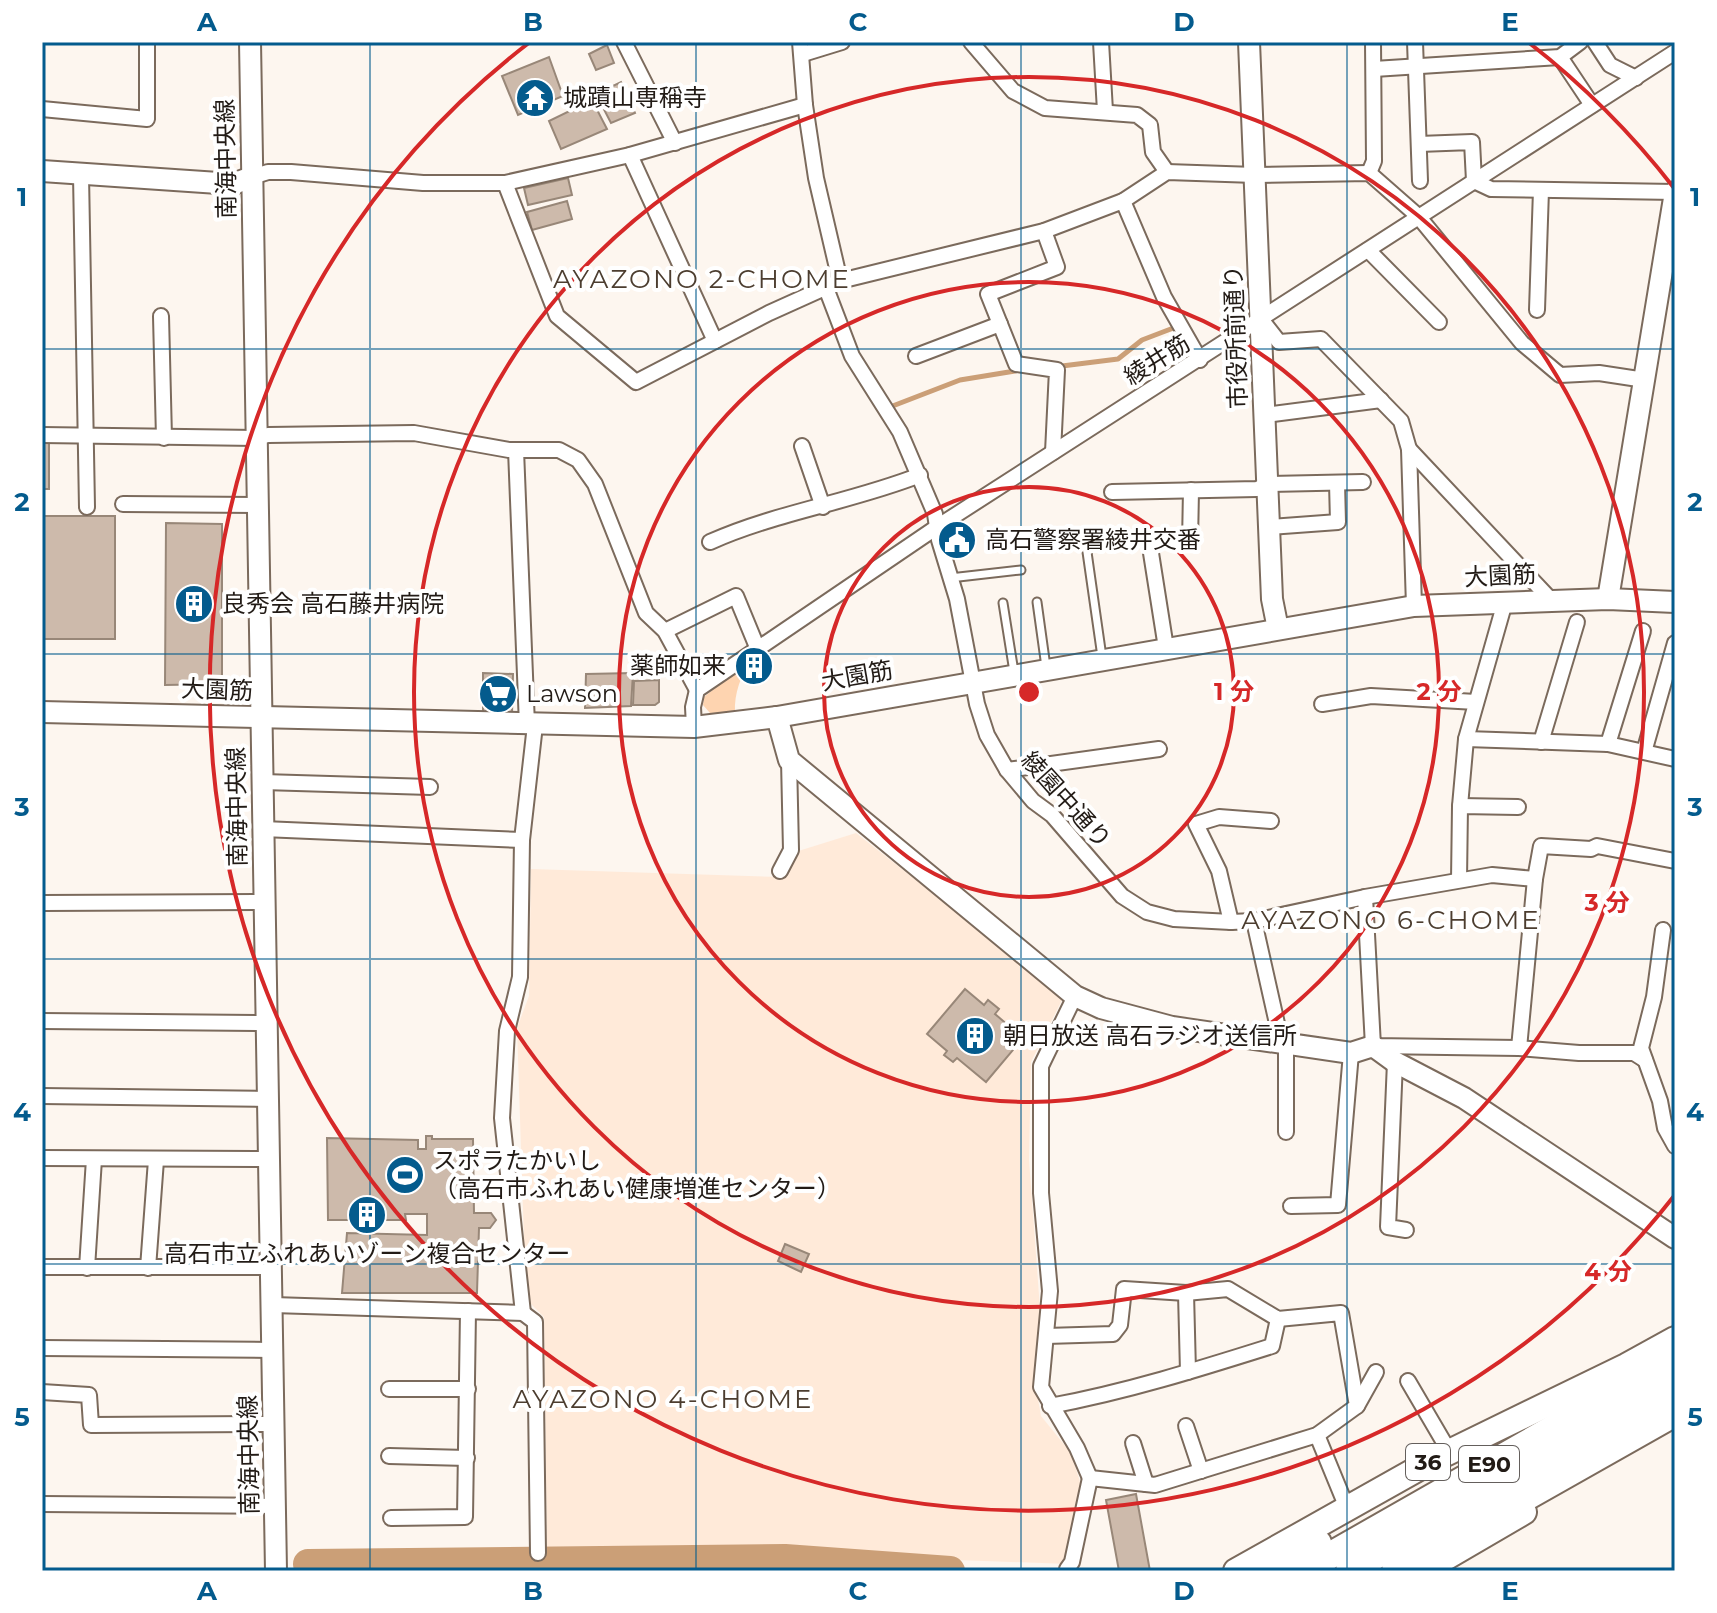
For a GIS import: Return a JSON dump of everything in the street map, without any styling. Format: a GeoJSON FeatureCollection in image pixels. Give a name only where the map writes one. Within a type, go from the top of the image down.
{"type":"FeatureCollection","features":[{"type":"Feature","properties":{"kind":"highway","name":"E90"},"geometry":{"type":"LineString","coordinates":[[1303,1571],[1675,1359]]}},
{"type":"Feature","properties":{"kind":"highway"},"geometry":{"type":"LineString","coordinates":[[1269,1571],[1446,1461],[1626,1366]]}},
{"type":"Feature","properties":{"kind":"highway","name":"E90"},"geometry":{"type":"LineString","coordinates":[[1349,1571],[1675,1386]]}},
{"type":"Feature","properties":{"kind":"highway"},"geometry":{"type":"LineString","coordinates":[[1395,1571],[1675,1415]]}},
{"type":"Feature","properties":{"kind":"main road"},"geometry":{"type":"LineString","coordinates":[[1626,1366],[1675,1339]]}},
{"type":"Feature","properties":{"kind":"main road"},"geometry":{"type":"LineString","coordinates":[[1423,1571],[1488,1534],[1675,1415]]}},
{"type":"Feature","properties":{"kind":"main road","name":"36"},"geometry":{"type":"LineString","coordinates":[[1236,1571],[1347,1508],[1446,1461]]}},
{"type":"Feature","properties":{"kind":"street"},"geometry":{"type":"LineString","coordinates":[[42,109],[147,119],[147,42]]}},
{"type":"Feature","properties":{"kind":"street","name":"南海中央線"},"geometry":{"type":"LineString","coordinates":[[250,42],[276,1571]]}},
{"type":"Feature","properties":{"kind":"street"},"geometry":{"type":"LineString","coordinates":[[624,42],[675,143]]}},
{"type":"Feature","properties":{"kind":"street"},"geometry":{"type":"LineString","coordinates":[[802,48],[842,42]]}},
{"type":"Feature","properties":{"kind":"street"},"geometry":{"type":"LineString","coordinates":[[971,42],[1013,91],[1045,108],[1137,115],[1150,125],[1153,152],[1167,172]]}},
{"type":"Feature","properties":{"kind":"street"},"geometry":{"type":"LineString","coordinates":[[1101,42],[1105,111]]}},
{"type":"Feature","properties":{"kind":"street","name":"市役所前通り"},"geometry":{"type":"LineString","coordinates":[[1249,42],[1272,599],[1278,629]]}},
{"type":"Feature","properties":{"kind":"street"},"geometry":{"type":"LineString","coordinates":[[1369,173],[1374,161],[1373,42]]}},
{"type":"Feature","properties":{"kind":"street"},"geometry":{"type":"LineString","coordinates":[[1415,42],[1420,181]]}},
{"type":"Feature","properties":{"kind":"street"},"geometry":{"type":"LineString","coordinates":[[1374,69],[1560,57],[1580,42]]}},
{"type":"Feature","properties":{"kind":"street"},"geometry":{"type":"LineString","coordinates":[[1595,42],[1610,65],[1636,78]]}},
{"type":"Feature","properties":{"kind":"street","name":"綾園中通り"},"geometry":{"type":"LineString","coordinates":[[802,48],[805,105],[833,284],[852,356],[900,432],[920,475],[957,599],[977,704],[987,735],[1007,770],[1033,801],[1052,815],[1122,896],[1147,912],[1174,919],[1254,921],[1365,897],[1492,875],[1535,879]]}},
{"type":"Feature","properties":{"kind":"street","name":"綾井筋"},"geometry":{"type":"LineString","coordinates":[[697,690],[937,527],[1675,52]]}},
{"type":"Feature","properties":{"kind":"street"},"geometry":{"type":"LineString","coordinates":[[1560,57],[1592,105]]}},
{"type":"Feature","properties":{"kind":"street"},"geometry":{"type":"LineString","coordinates":[[42,171],[233,184],[268,172],[423,183],[505,183],[630,155],[805,105]]}},
{"type":"Feature","properties":{"kind":"street"},"geometry":{"type":"LineString","coordinates":[[1419,144],[1472,142],[1474,181],[1491,189],[1675,192],[1608,599]]}},
{"type":"Feature","properties":{"kind":"street"},"geometry":{"type":"LineString","coordinates":[[630,155],[715,341]]}},
{"type":"Feature","properties":{"kind":"street"},"geometry":{"type":"LineString","coordinates":[[505,183],[557,316],[636,382],[769,313],[833,284],[1044,231],[1123,201],[1167,172],[1255,175],[1369,173],[1418,216],[1522,343],[1560,375],[1599,373],[1645,380]]}},
{"type":"Feature","properties":{"kind":"street"},"geometry":{"type":"LineString","coordinates":[[81,175],[87,507]]}},
{"type":"Feature","properties":{"kind":"street"},"geometry":{"type":"LineString","coordinates":[[1537,310],[1541,190]]}},
{"type":"Feature","properties":{"kind":"street"},"geometry":{"type":"LineString","coordinates":[[1123,201],[1164,297],[1200,360]]}},
{"type":"Feature","properties":{"kind":"street"},"geometry":{"type":"LineString","coordinates":[[1044,231],[1057,267],[988,294],[1016,364],[1057,370],[1053,452]]}},
{"type":"Feature","properties":{"kind":"street"},"geometry":{"type":"LineString","coordinates":[[1368,250],[1439,322]]}},
{"type":"Feature","properties":{"kind":"street"},"geometry":{"type":"LineString","coordinates":[[161,316],[164,438]]}},
{"type":"Feature","properties":{"kind":"street"},"geometry":{"type":"LineString","coordinates":[[1261,319],[1279,342],[1321,339],[1401,421],[1409,449],[1414,606]]}},
{"type":"Feature","properties":{"kind":"street"},"geometry":{"type":"LineString","coordinates":[[916,356],[1000,324]]}},
{"type":"Feature","properties":{"kind":"street"},"geometry":{"type":"LineString","coordinates":[[1265,415],[1381,400]]}},
{"type":"Feature","properties":{"kind":"street"},"geometry":{"type":"LineString","coordinates":[[42,435],[256,438],[268,435],[414,433],[516,450],[559,450],[578,460],[595,484],[646,613],[665,631],[697,690],[693,707],[694,727]]}},
{"type":"Feature","properties":{"kind":"street"},"geometry":{"type":"LineString","coordinates":[[802,446],[823,507]]}},
{"type":"Feature","properties":{"kind":"street"},"geometry":{"type":"LineString","coordinates":[[1409,449],[1551,600]]}},
{"type":"Feature","properties":{"kind":"street"},"geometry":{"type":"LineString","coordinates":[[516,450],[531,725],[522,840],[520,977],[507,1031],[502,1118],[523,1313]]}},
{"type":"Feature","properties":{"kind":"street"},"geometry":{"type":"LineString","coordinates":[[710,542],[790,508],[823,507],[881,491],[920,475]]}},
{"type":"Feature","properties":{"kind":"street"},"geometry":{"type":"LineString","coordinates":[[1112,492],[1257,489],[1268,484],[1363,482]]}},
{"type":"Feature","properties":{"kind":"street"},"geometry":{"type":"LineString","coordinates":[[1269,527],[1338,522],[1337,483]]}},
{"type":"Feature","properties":{"kind":"street"},"geometry":{"type":"LineString","coordinates":[[1190,543],[1191,490]]}},
{"type":"Feature","properties":{"kind":"street"},"geometry":{"type":"LineString","coordinates":[[123,504],[258,505]]}},
{"type":"Feature","properties":{"kind":"street"},"geometry":{"type":"LineString","coordinates":[[1151,553],[1166,648]]}},
{"type":"Feature","properties":{"kind":"street"},"geometry":{"type":"LineString","coordinates":[[665,631],[736,596],[757,647]]}},
{"type":"Feature","properties":{"kind":"street","name":"大園筋"},"geometry":{"type":"LineString","coordinates":[[42,712],[694,727],[777,717],[1414,606],[1608,599],[1675,602]]}},
{"type":"Feature","properties":{"kind":"street"},"geometry":{"type":"LineString","coordinates":[[1459,880],[1460,806],[1466,739],[1505,602]]}},
{"type":"Feature","properties":{"kind":"street"},"geometry":{"type":"LineString","coordinates":[[1541,742],[1577,622]]}},
{"type":"Feature","properties":{"kind":"street"},"geometry":{"type":"LineString","coordinates":[[1608,744],[1643,631]]}},
{"type":"Feature","properties":{"kind":"street"},"geometry":{"type":"LineString","coordinates":[[1644,752],[1675,643]]}},
{"type":"Feature","properties":{"kind":"street"},"geometry":{"type":"LineString","coordinates":[[1322,704],[1371,696],[1476,702]]}},
{"type":"Feature","properties":{"kind":"street"},"geometry":{"type":"LineString","coordinates":[[777,717],[789,760],[791,850],[780,871]]}},
{"type":"Feature","properties":{"kind":"street"},"geometry":{"type":"LineString","coordinates":[[1466,739],[1608,744],[1675,759]]}},
{"type":"Feature","properties":{"kind":"street"},"geometry":{"type":"LineString","coordinates":[[1007,770],[1159,749]]}},
{"type":"Feature","properties":{"kind":"street"},"geometry":{"type":"LineString","coordinates":[[789,760],[1075,996],[1101,1008],[1172,1027],[1351,1053],[1373,1046],[1519,1048],[1634,1053],[1645,1060]]}},
{"type":"Feature","properties":{"kind":"street"},"geometry":{"type":"LineString","coordinates":[[263,782],[430,787]]}},
{"type":"Feature","properties":{"kind":"street"},"geometry":{"type":"LineString","coordinates":[[1460,806],[1518,807]]}},
{"type":"Feature","properties":{"kind":"street"},"geometry":{"type":"LineString","coordinates":[[1231,922],[1219,871],[1196,824],[1219,817],[1271,821]]}},
{"type":"Feature","properties":{"kind":"street"},"geometry":{"type":"LineString","coordinates":[[263,829],[522,840]]}},
{"type":"Feature","properties":{"kind":"street"},"geometry":{"type":"LineString","coordinates":[[1519,1048],[1541,846],[1591,849],[1597,846],[1675,861]]}},
{"type":"Feature","properties":{"kind":"street"},"geometry":{"type":"LineString","coordinates":[[1365,897],[1373,1046]]}},
{"type":"Feature","properties":{"kind":"street"},"geometry":{"type":"LineString","coordinates":[[42,903],[265,902]]}},
{"type":"Feature","properties":{"kind":"street"},"geometry":{"type":"LineString","coordinates":[[1254,921],[1281,1042],[1286,1132]]}},
{"type":"Feature","properties":{"kind":"street"},"geometry":{"type":"LineString","coordinates":[[1663,930],[1654,997],[1641,1048],[1660,1101],[1665,1128],[1675,1146]]}},
{"type":"Feature","properties":{"kind":"street"},"geometry":{"type":"LineString","coordinates":[[1067,1569],[1072,1562],[1090,1478],[1077,1448],[1041,1387],[1050,1291],[1041,1193],[1041,1066],[1075,996]]}},
{"type":"Feature","properties":{"kind":"street"},"geometry":{"type":"LineString","coordinates":[[42,1021],[267,1023]]}},
{"type":"Feature","properties":{"kind":"street"},"geometry":{"type":"LineString","coordinates":[[1373,1046],[1395,1062],[1464,1098],[1675,1238]]}},
{"type":"Feature","properties":{"kind":"street"},"geometry":{"type":"LineString","coordinates":[[1291,1206],[1338,1205],[1351,1053]]}},
{"type":"Feature","properties":{"kind":"street"},"geometry":{"type":"LineString","coordinates":[[1395,1062],[1388,1227],[1406,1230]]}},
{"type":"Feature","properties":{"kind":"street"},"geometry":{"type":"LineString","coordinates":[[42,1096],[269,1099]]}},
{"type":"Feature","properties":{"kind":"street"},"geometry":{"type":"LineString","coordinates":[[42,1158],[269,1159]]}},
{"type":"Feature","properties":{"kind":"street"},"geometry":{"type":"LineString","coordinates":[[87,1268],[94,1159]]}},
{"type":"Feature","properties":{"kind":"street"},"geometry":{"type":"LineString","coordinates":[[148,1268],[156,1160]]}},
{"type":"Feature","properties":{"kind":"street"},"geometry":{"type":"LineString","coordinates":[[42,1267],[272,1267]]}},
{"type":"Feature","properties":{"kind":"street"},"geometry":{"type":"LineString","coordinates":[[1046,1336],[1113,1334],[1120,1325],[1124,1289],[1186,1293],[1228,1289],[1278,1319],[1341,1313],[1357,1406]]}},
{"type":"Feature","properties":{"kind":"street"},"geometry":{"type":"LineString","coordinates":[[1186,1293],[1188,1372]]}},
{"type":"Feature","properties":{"kind":"street"},"geometry":{"type":"LineString","coordinates":[[273,1305],[523,1313],[535,1322],[538,1553]]}},
{"type":"Feature","properties":{"kind":"street"},"geometry":{"type":"LineString","coordinates":[[391,1518],[465,1517],[468,1311]]}},
{"type":"Feature","properties":{"kind":"street"},"geometry":{"type":"LineString","coordinates":[[1050,1406],[1188,1372],[1272,1346],[1278,1319]]}},
{"type":"Feature","properties":{"kind":"street"},"geometry":{"type":"LineString","coordinates":[[42,1348],[273,1350]]}},
{"type":"Feature","properties":{"kind":"street"},"geometry":{"type":"LineString","coordinates":[[1090,1478],[1155,1485],[1317,1435],[1357,1406],[1376,1372]]}},
{"type":"Feature","properties":{"kind":"street"},"geometry":{"type":"LineString","coordinates":[[1408,1381],[1446,1461]]}},
{"type":"Feature","properties":{"kind":"street"},"geometry":{"type":"LineString","coordinates":[[389,1389],[468,1389]]}},
{"type":"Feature","properties":{"kind":"street"},"geometry":{"type":"LineString","coordinates":[[42,1392],[89,1395],[91,1425],[274,1424]]}},
{"type":"Feature","properties":{"kind":"street"},"geometry":{"type":"LineString","coordinates":[[1186,1426],[1201,1471]]}},
{"type":"Feature","properties":{"kind":"street"},"geometry":{"type":"LineString","coordinates":[[1317,1435],[1347,1508]]}},
{"type":"Feature","properties":{"kind":"street"},"geometry":{"type":"LineString","coordinates":[[1133,1443],[1146,1484]]}},
{"type":"Feature","properties":{"kind":"street"},"geometry":{"type":"LineString","coordinates":[[389,1456],[467,1458]]}},
{"type":"Feature","properties":{"kind":"street"},"geometry":{"type":"LineString","coordinates":[[42,1504],[276,1506]]}},
{"type":"Feature","properties":{"kind":"lane"},"geometry":{"type":"LineString","coordinates":[[1086,545],[1102,659]]}},
{"type":"Feature","properties":{"kind":"lane"},"geometry":{"type":"LineString","coordinates":[[950,578],[1021,570]]}},
{"type":"Feature","properties":{"kind":"lane"},"geometry":{"type":"LineString","coordinates":[[1037,602],[1046,669]]}},
{"type":"Feature","properties":{"kind":"lane"},"geometry":{"type":"LineString","coordinates":[[1003,603],[1015,674]]}},
{"type":"Feature","properties":{"kind":"shaded area"},"geometry":{"type":"Polygon","coordinates":[[[751,658],[739,685],[735,713],[710,713],[703,705],[704,697],[751,658]]]}},
{"type":"Feature","properties":{"kind":"shaded area"},"geometry":{"type":"Polygon","coordinates":[[[856,833],[1064,996],[1031,1062],[1029,1160],[1040,1309],[1034,1376],[1041,1416],[1071,1453],[1082,1488],[1068,1564],[793,1554],[547,1553],[544,1317],[526,1299],[517,1028],[529,996],[531,869],[779,877],[792,853],[856,833]]]}},
{"type":"Feature","properties":{"kind":"building"},"geometry":{"type":"Polygon","coordinates":[[[607,45],[614,63],[596,70],[589,54],[607,45]]]}},
{"type":"Feature","properties":{"kind":"building"},"geometry":{"type":"Polygon","coordinates":[[[549,57],[563,96],[518,115],[502,76],[549,57]]]}},
{"type":"Feature","properties":{"kind":"building"},"geometry":{"type":"Polygon","coordinates":[[[621,82],[635,113],[611,123],[596,94],[621,82]]]}},
{"type":"Feature","properties":{"kind":"building"},"geometry":{"type":"Polygon","coordinates":[[[592,100],[607,129],[561,149],[549,121],[592,100]]]}},
{"type":"Feature","properties":{"kind":"building"},"geometry":{"type":"Polygon","coordinates":[[[568,178],[572,195],[528,205],[524,188],[568,178]]]}},
{"type":"Feature","properties":{"kind":"building"},"geometry":{"type":"Polygon","coordinates":[[[567,201],[572,219],[532,230],[527,212],[567,201]]]}},
{"type":"Feature","properties":{"kind":"building"},"geometry":{"type":"Polygon","coordinates":[[[42,441],[49,441],[49,489],[42,489],[42,441]]]}},
{"type":"Feature","properties":{"kind":"building"},"geometry":{"type":"Polygon","coordinates":[[[42,516],[115,516],[115,639],[42,639],[42,516]]]}},
{"type":"Feature","properties":{"kind":"building","name":"良秀会 高石藤井病院"},"geometry":{"type":"Polygon","coordinates":[[[166,523],[222,524],[222,684],[165,685],[166,523]]]}},
{"type":"Feature","properties":{"kind":"building","name":"Lawson"},"geometry":{"type":"Polygon","coordinates":[[[483,673],[513,674],[512,715],[483,715],[483,673]]]}},
{"type":"Feature","properties":{"kind":"building"},"geometry":{"type":"Polygon","coordinates":[[[633,673],[631,706],[585,708],[586,674],[633,673]]]}},
{"type":"Feature","properties":{"kind":"building"},"geometry":{"type":"Polygon","coordinates":[[[659,680],[659,702],[655,705],[633,705],[634,681],[659,680]]]}},
{"type":"Feature","properties":{"kind":"building","name":"朝日放送 高石ラジオ送信所"},"geometry":{"type":"Polygon","coordinates":[[[965,989],[984,1005],[988,1000],[999,1009],[995,1014],[1023,1038],[986,1082],[957,1058],[953,1062],[944,1055],[947,1051],[927,1034],[965,989]]]}},
{"type":"Feature","properties":{"kind":"building","name":"高石市立ふれあいゾーン複合センター"},"geometry":{"type":"Polygon","coordinates":[[[426,1136],[432,1136],[432,1139],[473,1139],[474,1213],[491,1213],[496,1220],[490,1228],[479,1228],[477,1293],[342,1293],[347,1233],[427,1235],[427,1214],[405,1214],[406,1220],[328,1220],[327,1138],[418,1140],[418,1149],[426,1149],[426,1136]]]}},
{"type":"Feature","properties":{"kind":"building"},"geometry":{"type":"Polygon","coordinates":[[[785,1244],[809,1254],[801,1272],[778,1261],[785,1244]]]}},
{"type":"Feature","properties":{"kind":"building"},"geometry":{"type":"Polygon","coordinates":[[[1136,1494],[1150,1571],[1119,1571],[1106,1500],[1136,1494]]]}},
{"type":"Feature","properties":{"kind":"waterway"},"geometry":{"type":"LineString","coordinates":[[1062,366],[1118,359],[1142,340],[1176,327]]}},
{"type":"Feature","properties":{"kind":"waterway"},"geometry":{"type":"LineString","coordinates":[[890,407],[960,380],[1015,371]]}},
{"type":"Feature","properties":{"kind":"waterway"},"geometry":{"type":"LineString","coordinates":[[308,1564],[785,1559],[950,1571]]}},
{"type":"Feature","properties":{"kind":"place","name":"城蹟山専稱寺"},"geometry":{"type":"Point","coordinates":[535,98]}},
{"type":"Feature","properties":{"kind":"place","name":"高石警察署綾井交番"},"geometry":{"type":"Point","coordinates":[957,540]}},
{"type":"Feature","properties":{"kind":"place","name":"良秀会 高石藤井病院"},"geometry":{"type":"Point","coordinates":[194,604]}},
{"type":"Feature","properties":{"kind":"place","name":"薬師如来"},"geometry":{"type":"Point","coordinates":[754,666]}},
{"type":"Feature","properties":{"kind":"place","name":"Lawson"},"geometry":{"type":"Point","coordinates":[498,694]}},
{"type":"Feature","properties":{"kind":"place","name":"朝日放送 高石ラジオ送信所"},"geometry":{"type":"Point","coordinates":[975,1036]}},
{"type":"Feature","properties":{"kind":"place","name":"スポラたかいし （高石市ふれあい健康増進センター）"},"geometry":{"type":"Point","coordinates":[405,1175]}},
{"type":"Feature","properties":{"kind":"place","name":"高石市立ふれあいゾーン複合センター"},"geometry":{"type":"Point","coordinates":[367,1215]}},
{"type":"Feature","properties":{"kind":"district","name":"AYAZONO 2-CHOME"},"geometry":{"type":"Point","coordinates":[702,279]}},
{"type":"Feature","properties":{"kind":"district","name":"AYAZONO 6-CHOME"},"geometry":{"type":"Point","coordinates":[1391,920]}},
{"type":"Feature","properties":{"kind":"district","name":"AYAZONO 4-CHOME"},"geometry":{"type":"Point","coordinates":[663,1399]}}]}
